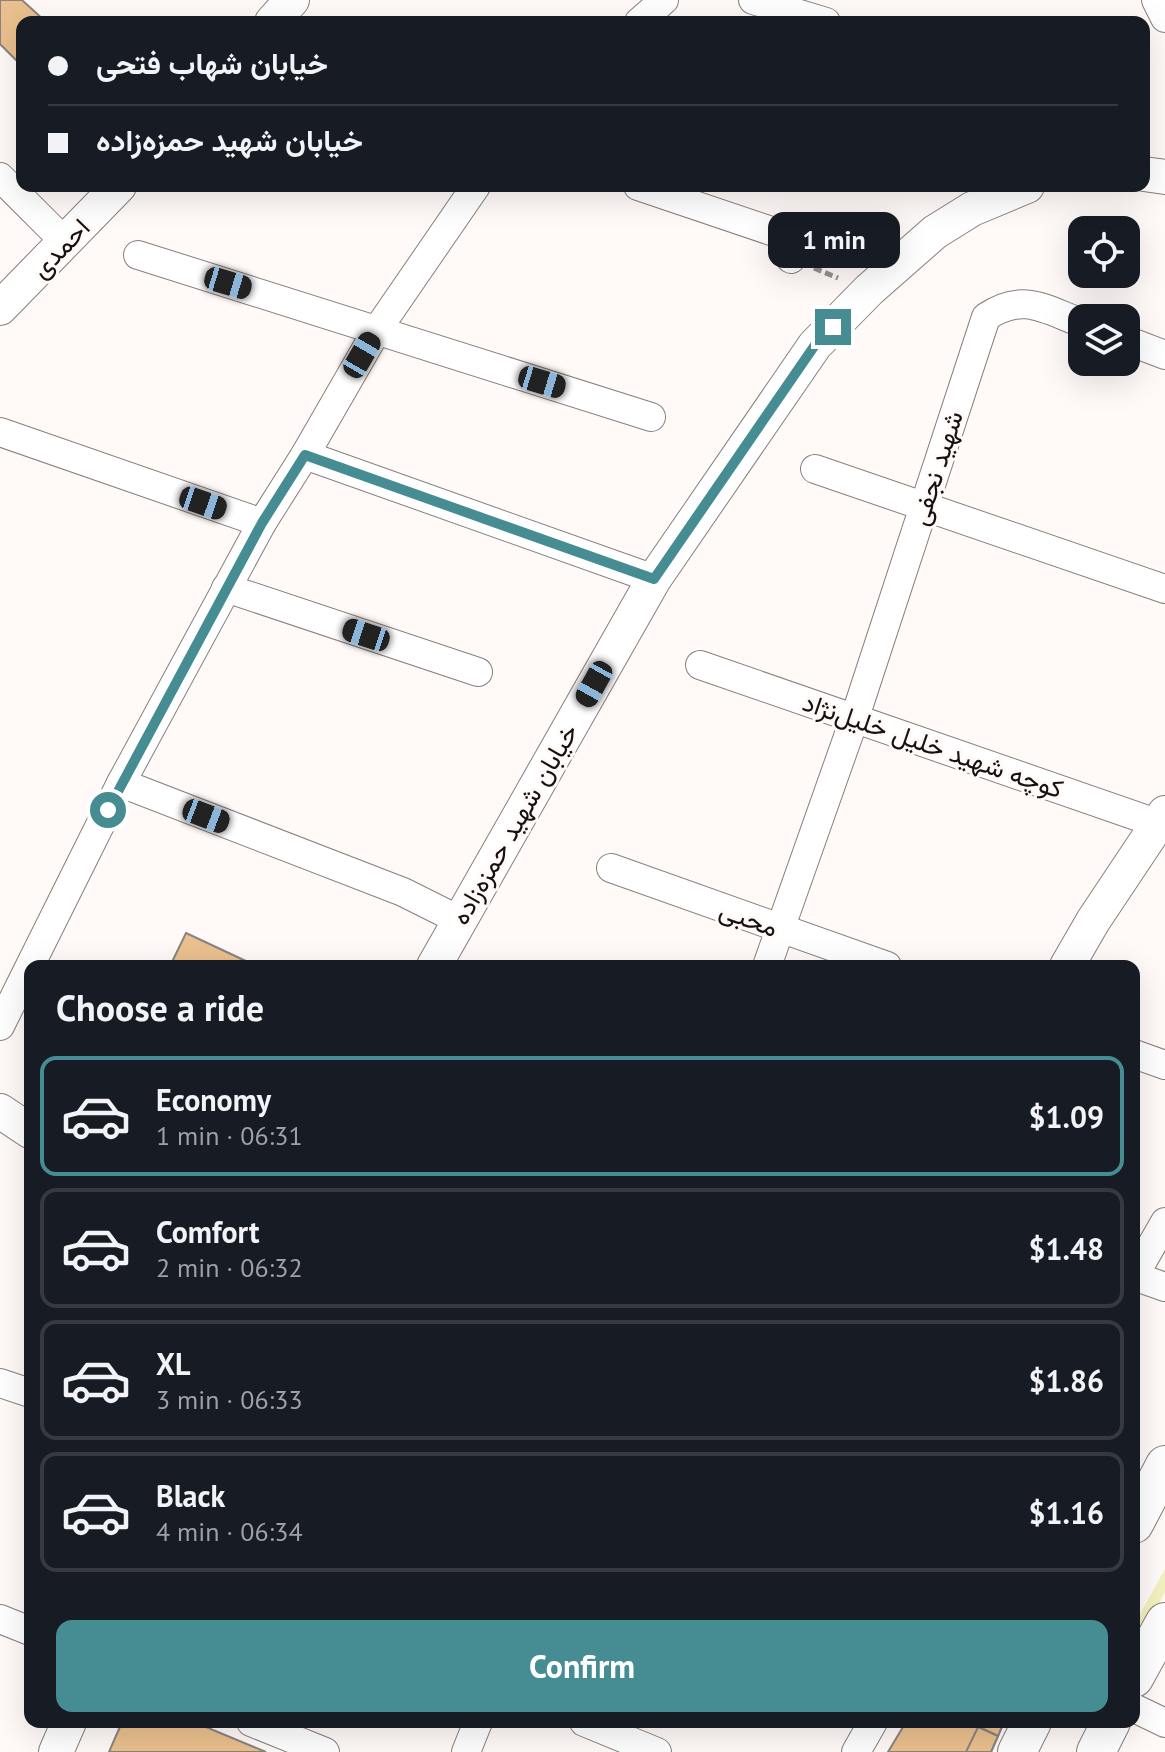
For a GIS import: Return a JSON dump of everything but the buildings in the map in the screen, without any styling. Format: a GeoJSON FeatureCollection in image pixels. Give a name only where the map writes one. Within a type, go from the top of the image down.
{"type":"FeatureCollection","features":[{"type":"Feature","properties":{"kind":"main road"},"geometry":{"type":"LineString","coordinates":[[1140,1513],[1165,1465]]}},
{"type":"Feature","properties":{"kind":"main road"},"geometry":{"type":"LineString","coordinates":[[1140,1667],[1165,1622]]}},
{"type":"Feature","properties":{"kind":"main road"},"geometry":{"type":"LineString","coordinates":[[1017,1752],[1029,1728]]}},
{"type":"Feature","properties":{"kind":"main road"},"geometry":{"type":"LineString","coordinates":[[1096,1752],[1108,1728]]}},
{"type":"Feature","properties":{"kind":"street"},"geometry":{"type":"LineString","coordinates":[[277,16],[292,0]]}},
{"type":"Feature","properties":{"kind":"street"},"geometry":{"type":"LineString","coordinates":[[646,16],[664,0]]}},
{"type":"Feature","properties":{"kind":"street"},"geometry":{"type":"LineString","coordinates":[[753,0],[806,16]]}},
{"type":"Feature","properties":{"kind":"street"},"geometry":{"type":"LineString","coordinates":[[1156,0],[1165,18]]}},
{"type":"Feature","properties":{"kind":"street"},"geometry":{"type":"LineString","coordinates":[[0,177],[66,243]]}},
{"type":"Feature","properties":{"kind":"street","name":"احمدی"},"geometry":{"type":"LineString","coordinates":[[0,308],[113,192]]}},
{"type":"Feature","properties":{"kind":"street"},"geometry":{"type":"LineString","coordinates":[[33,960],[121,783],[262,523],[377,330],[472,192]]}},
{"type":"Feature","properties":{"kind":"street"},"geometry":{"type":"LineString","coordinates":[[656,192],[786,236],[791,259]]}},
{"type":"Feature","properties":{"kind":"street","name":"خیابان شهید حمزه‌زاده"},"geometry":{"type":"LineString","coordinates":[[437,960],[654,579],[815,345],[869,290],[935,232],[972,209],[1013,192]]}},
{"type":"Feature","properties":{"kind":"street"},"geometry":{"type":"LineString","coordinates":[[138,255],[651,417]]}},
{"type":"Feature","properties":{"kind":"street","name":"شهید نجفی"},"geometry":{"type":"LineString","coordinates":[[769,960],[855,717],[986,317],[1003,305],[1019,303],[1068,318]]}},
{"type":"Feature","properties":{"kind":"street"},"geometry":{"type":"LineString","coordinates":[[1140,345],[1165,355]]}},
{"type":"Feature","properties":{"kind":"street"},"geometry":{"type":"LineString","coordinates":[[0,432],[262,523]]}},
{"type":"Feature","properties":{"kind":"street"},"geometry":{"type":"LineString","coordinates":[[305,455],[654,579]]}},
{"type":"Feature","properties":{"kind":"street"},"geometry":{"type":"LineString","coordinates":[[815,469],[1165,589]]}},
{"type":"Feature","properties":{"kind":"street"},"geometry":{"type":"LineString","coordinates":[[226,588],[478,672]]}},
{"type":"Feature","properties":{"kind":"street","name":"کوچه شهید خلیل خلیل‌نژاد"},"geometry":{"type":"LineString","coordinates":[[700,665],[1162,821]]}},
{"type":"Feature","properties":{"kind":"street"},"geometry":{"type":"LineString","coordinates":[[121,783],[403,892],[459,920]]}},
{"type":"Feature","properties":{"kind":"street"},"geometry":{"type":"LineString","coordinates":[[1071,960],[1162,821]]}},
{"type":"Feature","properties":{"kind":"street","name":"محبی"},"geometry":{"type":"LineString","coordinates":[[611,868],[870,960]]}},
{"type":"Feature","properties":{"kind":"street"},"geometry":{"type":"LineString","coordinates":[[0,1026],[24,978]]}},
{"type":"Feature","properties":{"kind":"street"},"geometry":{"type":"LineString","coordinates":[[1140,1056],[1165,1065]]}},
{"type":"Feature","properties":{"kind":"street"},"geometry":{"type":"LineString","coordinates":[[0,1111],[24,1127]]}},
{"type":"Feature","properties":{"kind":"street"},"geometry":{"type":"LineString","coordinates":[[1140,1266],[1165,1222]]}},
{"type":"Feature","properties":{"kind":"street"},"geometry":{"type":"LineString","coordinates":[[1140,1278],[1165,1287]]}},
{"type":"Feature","properties":{"kind":"street"},"geometry":{"type":"LineString","coordinates":[[0,1383],[24,1391]]}},
{"type":"Feature","properties":{"kind":"street"},"geometry":{"type":"LineString","coordinates":[[0,1619],[24,1629]]}},
{"type":"Feature","properties":{"kind":"street"},"geometry":{"type":"LineString","coordinates":[[1140,1711],[1165,1723]]}},
{"type":"Feature","properties":{"kind":"street"},"geometry":{"type":"LineString","coordinates":[[56,1752],[66,1728]]}},
{"type":"Feature","properties":{"kind":"street"},"geometry":{"type":"LineString","coordinates":[[266,1728],[325,1752]]}},
{"type":"Feature","properties":{"kind":"street"},"geometry":{"type":"LineString","coordinates":[[466,1752],[476,1728]]}},
{"type":"Feature","properties":{"kind":"street"},"geometry":{"type":"LineString","coordinates":[[599,1728],[657,1752]]}},
{"type":"Feature","properties":{"kind":"street"},"geometry":{"type":"LineString","coordinates":[[856,1752],[870,1728]]}},
{"type":"Feature","properties":{"kind":"path"},"geometry":{"type":"LineString","coordinates":[[791,259],[869,290]]}},
{"type":"Feature","properties":{"kind":"shaded area"},"geometry":{"type":"Polygon","coordinates":[[[1165,1569],[1165,1592],[1140,1640],[1140,1614],[1165,1569]]]}},
{"type":"Feature","properties":{"kind":"route"},"geometry":{"type":"LineString","coordinates":[[108,810],[262,523],[305,455],[654,579],[815,345],[833,327]]}}]}
